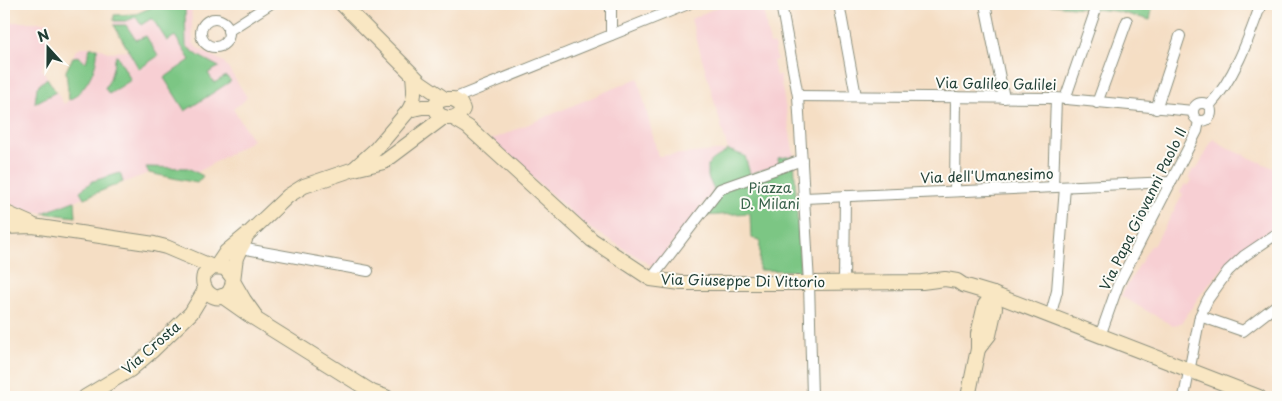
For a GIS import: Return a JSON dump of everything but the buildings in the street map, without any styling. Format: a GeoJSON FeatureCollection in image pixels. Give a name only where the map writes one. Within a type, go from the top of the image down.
{"type":"FeatureCollection","features":[{"type":"Feature","properties":{"kind":"street"},"geometry":{"type":"LineString","coordinates":[[228,31],[270,4]]}},
{"type":"Feature","properties":{"kind":"street","name":"Via Giuseppe Di Vittorio"},"geometry":{"type":"LineString","coordinates":[[342,4],[416,78],[592,240],[651,279],[681,283],[922,282],[945,288],[955,288],[963,285],[993,294],[1188,370],[1233,392],[1259,397]]}},
{"type":"Feature","properties":{"kind":"street"},"geometry":{"type":"LineString","coordinates":[[611,4],[611,35]]}},
{"type":"Feature","properties":{"kind":"street"},"geometry":{"type":"LineString","coordinates":[[191,313],[204,284],[206,272],[215,267],[226,252],[288,196],[304,186],[354,169],[384,162],[449,108],[477,90],[611,35],[673,7],[688,4]]}},
{"type":"Feature","properties":{"kind":"street"},"geometry":{"type":"LineString","coordinates":[[781,4],[798,96],[809,283],[812,397]]}},
{"type":"Feature","properties":{"kind":"street"},"geometry":{"type":"LineString","coordinates":[[842,4],[856,96]]}},
{"type":"Feature","properties":{"kind":"street"},"geometry":{"type":"LineString","coordinates":[[985,4],[1004,98]]}},
{"type":"Feature","properties":{"kind":"street"},"geometry":{"type":"LineString","coordinates":[[1209,106],[1220,94],[1242,54],[1261,4]]}},
{"type":"Feature","properties":{"kind":"street"},"geometry":{"type":"LineString","coordinates":[[1053,187],[1061,99],[1095,12]]}},
{"type":"Feature","properties":{"kind":"street"},"geometry":{"type":"LineString","coordinates":[[1097,103],[1127,21]]}},
{"type":"Feature","properties":{"kind":"street"},"geometry":{"type":"LineString","coordinates":[[1156,109],[1180,36]]}},
{"type":"Feature","properties":{"kind":"street"},"geometry":{"type":"LineString","coordinates":[[354,169],[376,150],[409,110],[414,102],[416,78]]}},
{"type":"Feature","properties":{"kind":"street","name":"Via Galileo Galilei"},"geometry":{"type":"LineString","coordinates":[[798,96],[1061,99],[1192,111]]}},
{"type":"Feature","properties":{"kind":"street"},"geometry":{"type":"LineString","coordinates":[[955,191],[956,98]]}},
{"type":"Feature","properties":{"kind":"street"},"geometry":{"type":"LineString","coordinates":[[1204,103],[1209,106],[1211,110],[1210,116],[1206,121],[1199,121],[1194,117],[1192,111],[1198,104],[1204,103]]}},
{"type":"Feature","properties":{"kind":"street"},"geometry":{"type":"LineString","coordinates":[[409,110],[422,107],[449,108]]}},
{"type":"Feature","properties":{"kind":"street","name":"Via Papa Giovanni Paolo II"},"geometry":{"type":"LineString","coordinates":[[1100,336],[1118,285],[1197,131],[1199,121]]}},
{"type":"Feature","properties":{"kind":"street"},"geometry":{"type":"LineString","coordinates":[[651,279],[720,189],[802,160]]}},
{"type":"Feature","properties":{"kind":"street","name":"Via dell'Umanesimo"},"geometry":{"type":"LineString","coordinates":[[804,198],[1171,182]]}},
{"type":"Feature","properties":{"kind":"street"},"geometry":{"type":"LineString","coordinates":[[1050,317],[1057,291],[1065,187]]}},
{"type":"Feature","properties":{"kind":"street"},"geometry":{"type":"LineString","coordinates":[[844,283],[845,196]]}},
{"type":"Feature","properties":{"kind":"street"},"geometry":{"type":"LineString","coordinates":[[4,212],[34,226]]}},
{"type":"Feature","properties":{"kind":"street"},"geometry":{"type":"LineString","coordinates":[[4,227],[34,226],[154,244],[215,267],[225,268],[244,300],[261,322]]}},
{"type":"Feature","properties":{"kind":"street"},"geometry":{"type":"LineString","coordinates":[[191,313],[229,292],[233,279],[236,255],[249,233]]}},
{"type":"Feature","properties":{"kind":"street"},"geometry":{"type":"LineString","coordinates":[[1184,397],[1200,316],[1208,299],[1228,271],[1244,256],[1278,233]]}},
{"type":"Feature","properties":{"kind":"street"},"geometry":{"type":"LineString","coordinates":[[241,248],[368,271]]}},
{"type":"Feature","properties":{"kind":"street"},"geometry":{"type":"LineString","coordinates":[[179,253],[204,284],[210,295],[220,297],[372,392],[386,397]]}},
{"type":"Feature","properties":{"kind":"street"},"geometry":{"type":"LineString","coordinates":[[968,397],[978,349],[989,335],[995,308],[993,294]]}},
{"type":"Feature","properties":{"kind":"street"},"geometry":{"type":"LineString","coordinates":[[1200,316],[1242,331],[1278,304]]}},
{"type":"Feature","properties":{"kind":"street","name":"Via Crosta"},"geometry":{"type":"LineString","coordinates":[[85,397],[130,370],[191,313]]}},
{"type":"Feature","properties":{"kind":"shaded area"},"geometry":{"type":"Polygon","coordinates":[[[159,4],[191,4],[193,42],[197,48],[224,62],[247,97],[233,109],[253,140],[198,172],[188,181],[149,173],[43,213],[16,207],[4,199],[4,22],[50,22],[49,55],[42,69],[64,104],[69,100],[66,71],[75,52],[81,47],[97,47],[108,52],[128,51],[114,25],[114,15],[136,14],[159,4]]]}},
{"type":"Feature","properties":{"kind":"shaded area"},"geometry":{"type":"Polygon","coordinates":[[[724,4],[763,4],[768,38],[770,44],[774,44],[777,60],[773,61],[776,76],[780,76],[794,156],[778,158],[779,165],[751,174],[723,154],[716,157],[714,190],[654,267],[587,226],[491,140],[638,78],[658,156],[728,150],[691,19],[724,4]]]}},
{"type":"Feature","properties":{"kind":"shaded area"},"geometry":{"type":"Polygon","coordinates":[[[1213,139],[1230,149],[1278,170],[1278,226],[1250,243],[1227,263],[1201,294],[1182,322],[1173,326],[1121,296],[1151,245],[1153,246],[1166,225],[1183,194],[1180,192],[1185,184],[1188,186],[1192,180],[1189,177],[1193,169],[1196,170],[1213,139]]]}},
{"type":"Feature","properties":{"kind":"green space"},"geometry":{"type":"Polygon","coordinates":[[[159,4],[180,5],[185,8],[186,46],[219,67],[208,73],[214,83],[226,76],[231,81],[185,111],[164,78],[190,60],[175,36],[167,41],[152,18],[141,25],[136,17],[126,21],[114,21],[114,15],[136,14],[159,4]]]}},
{"type":"Feature","properties":{"kind":"green space"},"geometry":{"type":"Polygon","coordinates":[[[1042,4],[1153,4],[1150,20],[1115,11],[1042,4]]]}},
{"type":"Feature","properties":{"kind":"green space"},"geometry":{"type":"Polygon","coordinates":[[[114,25],[126,25],[136,40],[146,36],[158,56],[139,69],[114,25]]]}},
{"type":"Feature","properties":{"kind":"green space"},"geometry":{"type":"Polygon","coordinates":[[[90,48],[97,48],[97,55],[90,78],[80,91],[69,100],[66,71],[73,57],[79,56],[86,62],[90,48]]]}},
{"type":"Feature","properties":{"kind":"green space"},"geometry":{"type":"Polygon","coordinates":[[[116,56],[131,80],[109,94],[105,88],[110,79],[116,56]]]}},
{"type":"Feature","properties":{"kind":"green space"},"geometry":{"type":"Polygon","coordinates":[[[47,78],[56,92],[35,103],[37,87],[47,78]]]}},
{"type":"Feature","properties":{"kind":"green space","name":"Piazza D. Milani"},"geometry":{"type":"Polygon","coordinates":[[[728,150],[745,156],[750,174],[779,165],[778,158],[794,156],[800,271],[759,270],[760,240],[751,238],[750,213],[704,216],[714,190],[708,177],[708,165],[728,150]]]}},
{"type":"Feature","properties":{"kind":"green space"},"geometry":{"type":"Polygon","coordinates":[[[146,167],[188,168],[203,176],[197,183],[149,173],[146,167]]]}},
{"type":"Feature","properties":{"kind":"green space"},"geometry":{"type":"Polygon","coordinates":[[[120,173],[123,182],[84,198],[80,191],[93,181],[120,173]]]}},
{"type":"Feature","properties":{"kind":"green space"},"geometry":{"type":"Polygon","coordinates":[[[74,201],[76,217],[43,213],[74,201]]]}}]}
